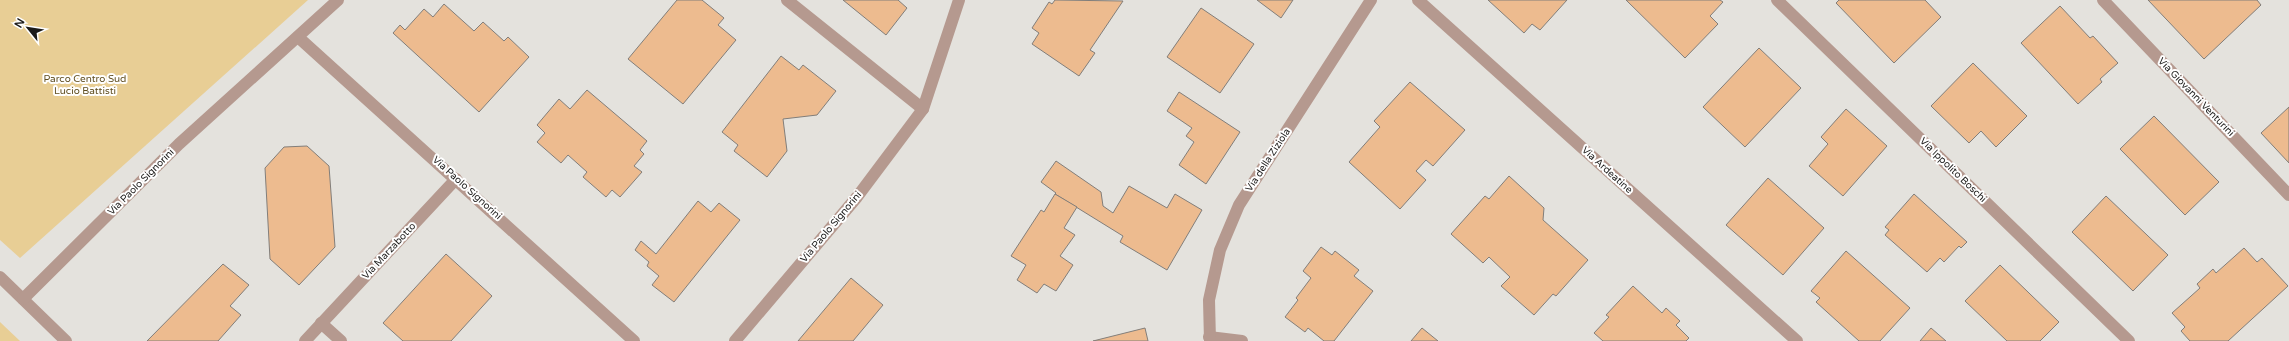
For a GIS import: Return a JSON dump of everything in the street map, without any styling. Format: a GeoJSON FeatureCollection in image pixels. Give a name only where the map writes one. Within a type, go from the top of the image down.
{"type":"FeatureCollection","features":[{"type":"Feature","properties":{"kind":"street","name":"Via Paolo Signorini"},"geometry":{"type":"LineString","coordinates":[[23,299],[179,144],[338,0]]}},
{"type":"Feature","properties":{"kind":"street"},"geometry":{"type":"LineString","coordinates":[[786,0],[923,109]]}},
{"type":"Feature","properties":{"kind":"street","name":"Via Paolo Signorini"},"geometry":{"type":"LineString","coordinates":[[735,341],[857,196],[923,109],[959,0]]}},
{"type":"Feature","properties":{"kind":"street","name":"Via della Ziziola"},"geometry":{"type":"LineString","coordinates":[[1242,341],[1209,339],[1209,300],[1218,258],[1239,205],[1371,0]]}},
{"type":"Feature","properties":{"kind":"street","name":"Via Ardeatine"},"geometry":{"type":"LineString","coordinates":[[1418,0],[1796,341]]}},
{"type":"Feature","properties":{"kind":"street","name":"Via Ippolito Boschi"},"geometry":{"type":"LineString","coordinates":[[1777,0],[2129,341]]}},
{"type":"Feature","properties":{"kind":"street","name":"Via Giovanni Venturini"},"geometry":{"type":"LineString","coordinates":[[2103,0],[2289,195]]}},
{"type":"Feature","properties":{"kind":"street","name":"Via Paolo Signorini"},"geometry":{"type":"LineString","coordinates":[[298,37],[634,341]]}},
{"type":"Feature","properties":{"kind":"street","name":"Via Marzabotto"},"geometry":{"type":"LineString","coordinates":[[305,341],[456,179]]}},
{"type":"Feature","properties":{"kind":"street"},"geometry":{"type":"LineString","coordinates":[[0,277],[66,341]]}},
{"type":"Feature","properties":{"kind":"street"},"geometry":{"type":"LineString","coordinates":[[321,323],[341,341]]}},
{"type":"Feature","properties":{"kind":"green space","name":"Parco Centro Sud Lucio Battisti"},"geometry":{"type":"Polygon","coordinates":[[[0,0],[308,0],[20,258],[0,240],[0,0]]]}},
{"type":"Feature","properties":{"kind":"green space"},"geometry":{"type":"Polygon","coordinates":[[[0,322],[20,341],[0,341],[0,322]]]}},
{"type":"Feature","properties":{"kind":"building"},"geometry":{"type":"Polygon","coordinates":[[[677,0],[702,0],[724,18],[718,25],[736,40],[683,104],[628,59],[677,0]]]}},
{"type":"Feature","properties":{"kind":"building"},"geometry":{"type":"Polygon","coordinates":[[[843,0],[898,0],[907,8],[886,35],[843,0]]]}},
{"type":"Feature","properties":{"kind":"building"},"geometry":{"type":"Polygon","coordinates":[[[1055,0],[1123,1],[1090,50],[1095,53],[1079,76],[1032,44],[1039,33],[1032,28],[1049,2],[1052,4],[1055,0]]]}},
{"type":"Feature","properties":{"kind":"building"},"geometry":{"type":"Polygon","coordinates":[[[1257,0],[1293,0],[1281,18],[1257,0]]]}},
{"type":"Feature","properties":{"kind":"building"},"geometry":{"type":"Polygon","coordinates":[[[1488,0],[1567,0],[1540,30],[1532,24],[1524,33],[1488,0]]]}},
{"type":"Feature","properties":{"kind":"building"},"geometry":{"type":"Polygon","coordinates":[[[1626,0],[1720,0],[1723,2],[1710,16],[1718,24],[1685,58],[1626,0]]]}},
{"type":"Feature","properties":{"kind":"building"},"geometry":{"type":"Polygon","coordinates":[[[1839,0],[1925,0],[1941,17],[1894,63],[1836,3],[1839,0]]]}},
{"type":"Feature","properties":{"kind":"building"},"geometry":{"type":"Polygon","coordinates":[[[2148,0],[2257,0],[2261,5],[2204,59],[2148,0]]]}},
{"type":"Feature","properties":{"kind":"building"},"geometry":{"type":"Polygon","coordinates":[[[444,4],[474,31],[483,22],[504,41],[508,37],[529,57],[479,112],[393,33],[400,25],[405,30],[424,9],[433,17],[444,4]]]}},
{"type":"Feature","properties":{"kind":"building"},"geometry":{"type":"Polygon","coordinates":[[[2060,6],[2090,38],[2093,36],[2118,63],[2100,79],[2102,82],[2078,104],[2021,43],[2060,6]]]}},
{"type":"Feature","properties":{"kind":"building"},"geometry":{"type":"Polygon","coordinates":[[[1201,8],[1254,44],[1220,93],[1167,57],[1201,8]]]}},
{"type":"Feature","properties":{"kind":"building"},"geometry":{"type":"Polygon","coordinates":[[[1759,48],[1801,88],[1745,147],[1703,107],[1759,48]]]}},
{"type":"Feature","properties":{"kind":"building"},"geometry":{"type":"Polygon","coordinates":[[[781,56],[799,70],[803,65],[836,91],[817,115],[783,119],[787,151],[767,177],[734,151],[738,145],[722,132],[781,56]]]}},
{"type":"Feature","properties":{"kind":"building"},"geometry":{"type":"Polygon","coordinates":[[[1973,63],[2027,116],[1996,147],[1981,131],[1969,143],[1931,106],[1973,63]]]}},
{"type":"Feature","properties":{"kind":"building"},"geometry":{"type":"Polygon","coordinates":[[[1410,82],[1465,130],[1433,166],[1426,160],[1416,171],[1426,180],[1400,209],[1349,162],[1380,127],[1374,121],[1410,82]]]}},
{"type":"Feature","properties":{"kind":"building"},"geometry":{"type":"Polygon","coordinates":[[[587,90],[647,141],[640,150],[644,154],[634,166],[642,172],[620,197],[612,190],[606,197],[583,177],[587,172],[568,155],[561,163],[537,142],[545,133],[537,125],[559,99],[570,109],[587,90]]]}},
{"type":"Feature","properties":{"kind":"building"},"geometry":{"type":"Polygon","coordinates":[[[1179,92],[1240,132],[1206,184],[1179,165],[1194,142],[1186,136],[1192,128],[1167,111],[1179,92]]]}},
{"type":"Feature","properties":{"kind":"building"},"geometry":{"type":"Polygon","coordinates":[[[2289,107],[2289,163],[2261,133],[2289,107]]]}},
{"type":"Feature","properties":{"kind":"building"},"geometry":{"type":"Polygon","coordinates":[[[1846,109],[1887,146],[1843,196],[1809,166],[1828,144],[1821,137],[1846,109]]]}},
{"type":"Feature","properties":{"kind":"building"},"geometry":{"type":"Polygon","coordinates":[[[2154,116],[2219,182],[2185,215],[2120,149],[2154,116]]]}},
{"type":"Feature","properties":{"kind":"building"},"geometry":{"type":"Polygon","coordinates":[[[307,146],[329,166],[335,247],[299,285],[270,259],[265,168],[284,147],[307,146]]]}},
{"type":"Feature","properties":{"kind":"building"},"geometry":{"type":"Polygon","coordinates":[[[1056,161],[1101,192],[1103,206],[1113,213],[1129,186],[1167,208],[1175,194],[1202,210],[1167,270],[1120,242],[1123,236],[1055,194],[1056,193],[1041,182],[1056,161]]]}},
{"type":"Feature","properties":{"kind":"building"},"geometry":{"type":"Polygon","coordinates":[[[1509,176],[1544,208],[1543,220],[1588,260],[1556,296],[1553,294],[1534,315],[1501,286],[1510,277],[1489,257],[1483,263],[1451,234],[1485,196],[1489,199],[1509,176]]]}},
{"type":"Feature","properties":{"kind":"building"},"geometry":{"type":"Polygon","coordinates":[[[1768,178],[1824,228],[1783,275],[1726,225],[1768,178]]]}},
{"type":"Feature","properties":{"kind":"building"},"geometry":{"type":"Polygon","coordinates":[[[1055,194],[1077,207],[1064,228],[1075,235],[1060,256],[1073,265],[1056,291],[1044,284],[1037,293],[1017,280],[1026,265],[1011,256],[1041,210],[1044,212],[1055,194]]]}},
{"type":"Feature","properties":{"kind":"building"},"geometry":{"type":"Polygon","coordinates":[[[1914,194],[1967,242],[1961,248],[1959,246],[1944,262],[1940,258],[1927,272],[1885,235],[1889,230],[1885,227],[1914,194]]]}},
{"type":"Feature","properties":{"kind":"building"},"geometry":{"type":"Polygon","coordinates":[[[2106,196],[2168,255],[2133,291],[2072,232],[2106,196]]]}},
{"type":"Feature","properties":{"kind":"building"},"geometry":{"type":"Polygon","coordinates":[[[698,201],[711,212],[719,203],[740,220],[674,302],[652,285],[659,276],[647,266],[649,262],[635,250],[641,241],[656,254],[698,201]]]}},
{"type":"Feature","properties":{"kind":"building"},"geometry":{"type":"Polygon","coordinates":[[[1321,247],[1332,255],[1335,251],[1359,270],[1354,276],[1373,291],[1334,341],[1324,341],[1308,328],[1305,332],[1285,317],[1298,300],[1296,298],[1311,278],[1303,271],[1321,247]]]}},
{"type":"Feature","properties":{"kind":"building"},"geometry":{"type":"Polygon","coordinates":[[[2244,248],[2257,262],[2262,258],[2288,286],[2228,341],[2190,341],[2181,331],[2185,327],[2172,313],[2200,288],[2197,284],[2213,269],[2216,273],[2244,248]]]}},
{"type":"Feature","properties":{"kind":"building"},"geometry":{"type":"Polygon","coordinates":[[[1846,251],[1910,308],[1880,341],[1859,341],[1816,302],[1820,298],[1811,291],[1846,251]]]}},
{"type":"Feature","properties":{"kind":"building"},"geometry":{"type":"Polygon","coordinates":[[[446,254],[492,296],[451,341],[403,341],[383,323],[446,254]]]}},
{"type":"Feature","properties":{"kind":"building"},"geometry":{"type":"Polygon","coordinates":[[[223,264],[249,285],[230,306],[241,315],[218,341],[147,341],[223,264]]]}},
{"type":"Feature","properties":{"kind":"building"},"geometry":{"type":"Polygon","coordinates":[[[2000,265],[2059,322],[2040,341],[2007,341],[1965,301],[2000,265]]]}},
{"type":"Feature","properties":{"kind":"building"},"geometry":{"type":"Polygon","coordinates":[[[851,278],[883,305],[853,341],[798,341],[851,278]]]}},
{"type":"Feature","properties":{"kind":"building"},"geometry":{"type":"Polygon","coordinates":[[[1633,286],[1662,313],[1666,308],[1680,321],[1676,325],[1689,338],[1686,341],[1603,341],[1594,333],[1609,317],[1606,315],[1633,286]]]}},
{"type":"Feature","properties":{"kind":"building"},"geometry":{"type":"Polygon","coordinates":[[[1145,328],[1148,341],[1093,341],[1145,328]]]}},
{"type":"Feature","properties":{"kind":"building"},"geometry":{"type":"Polygon","coordinates":[[[1422,328],[1438,341],[1411,341],[1422,328]]]}},
{"type":"Feature","properties":{"kind":"building"},"geometry":{"type":"Polygon","coordinates":[[[1931,328],[1946,341],[1920,341],[1931,328]]]}}]}
